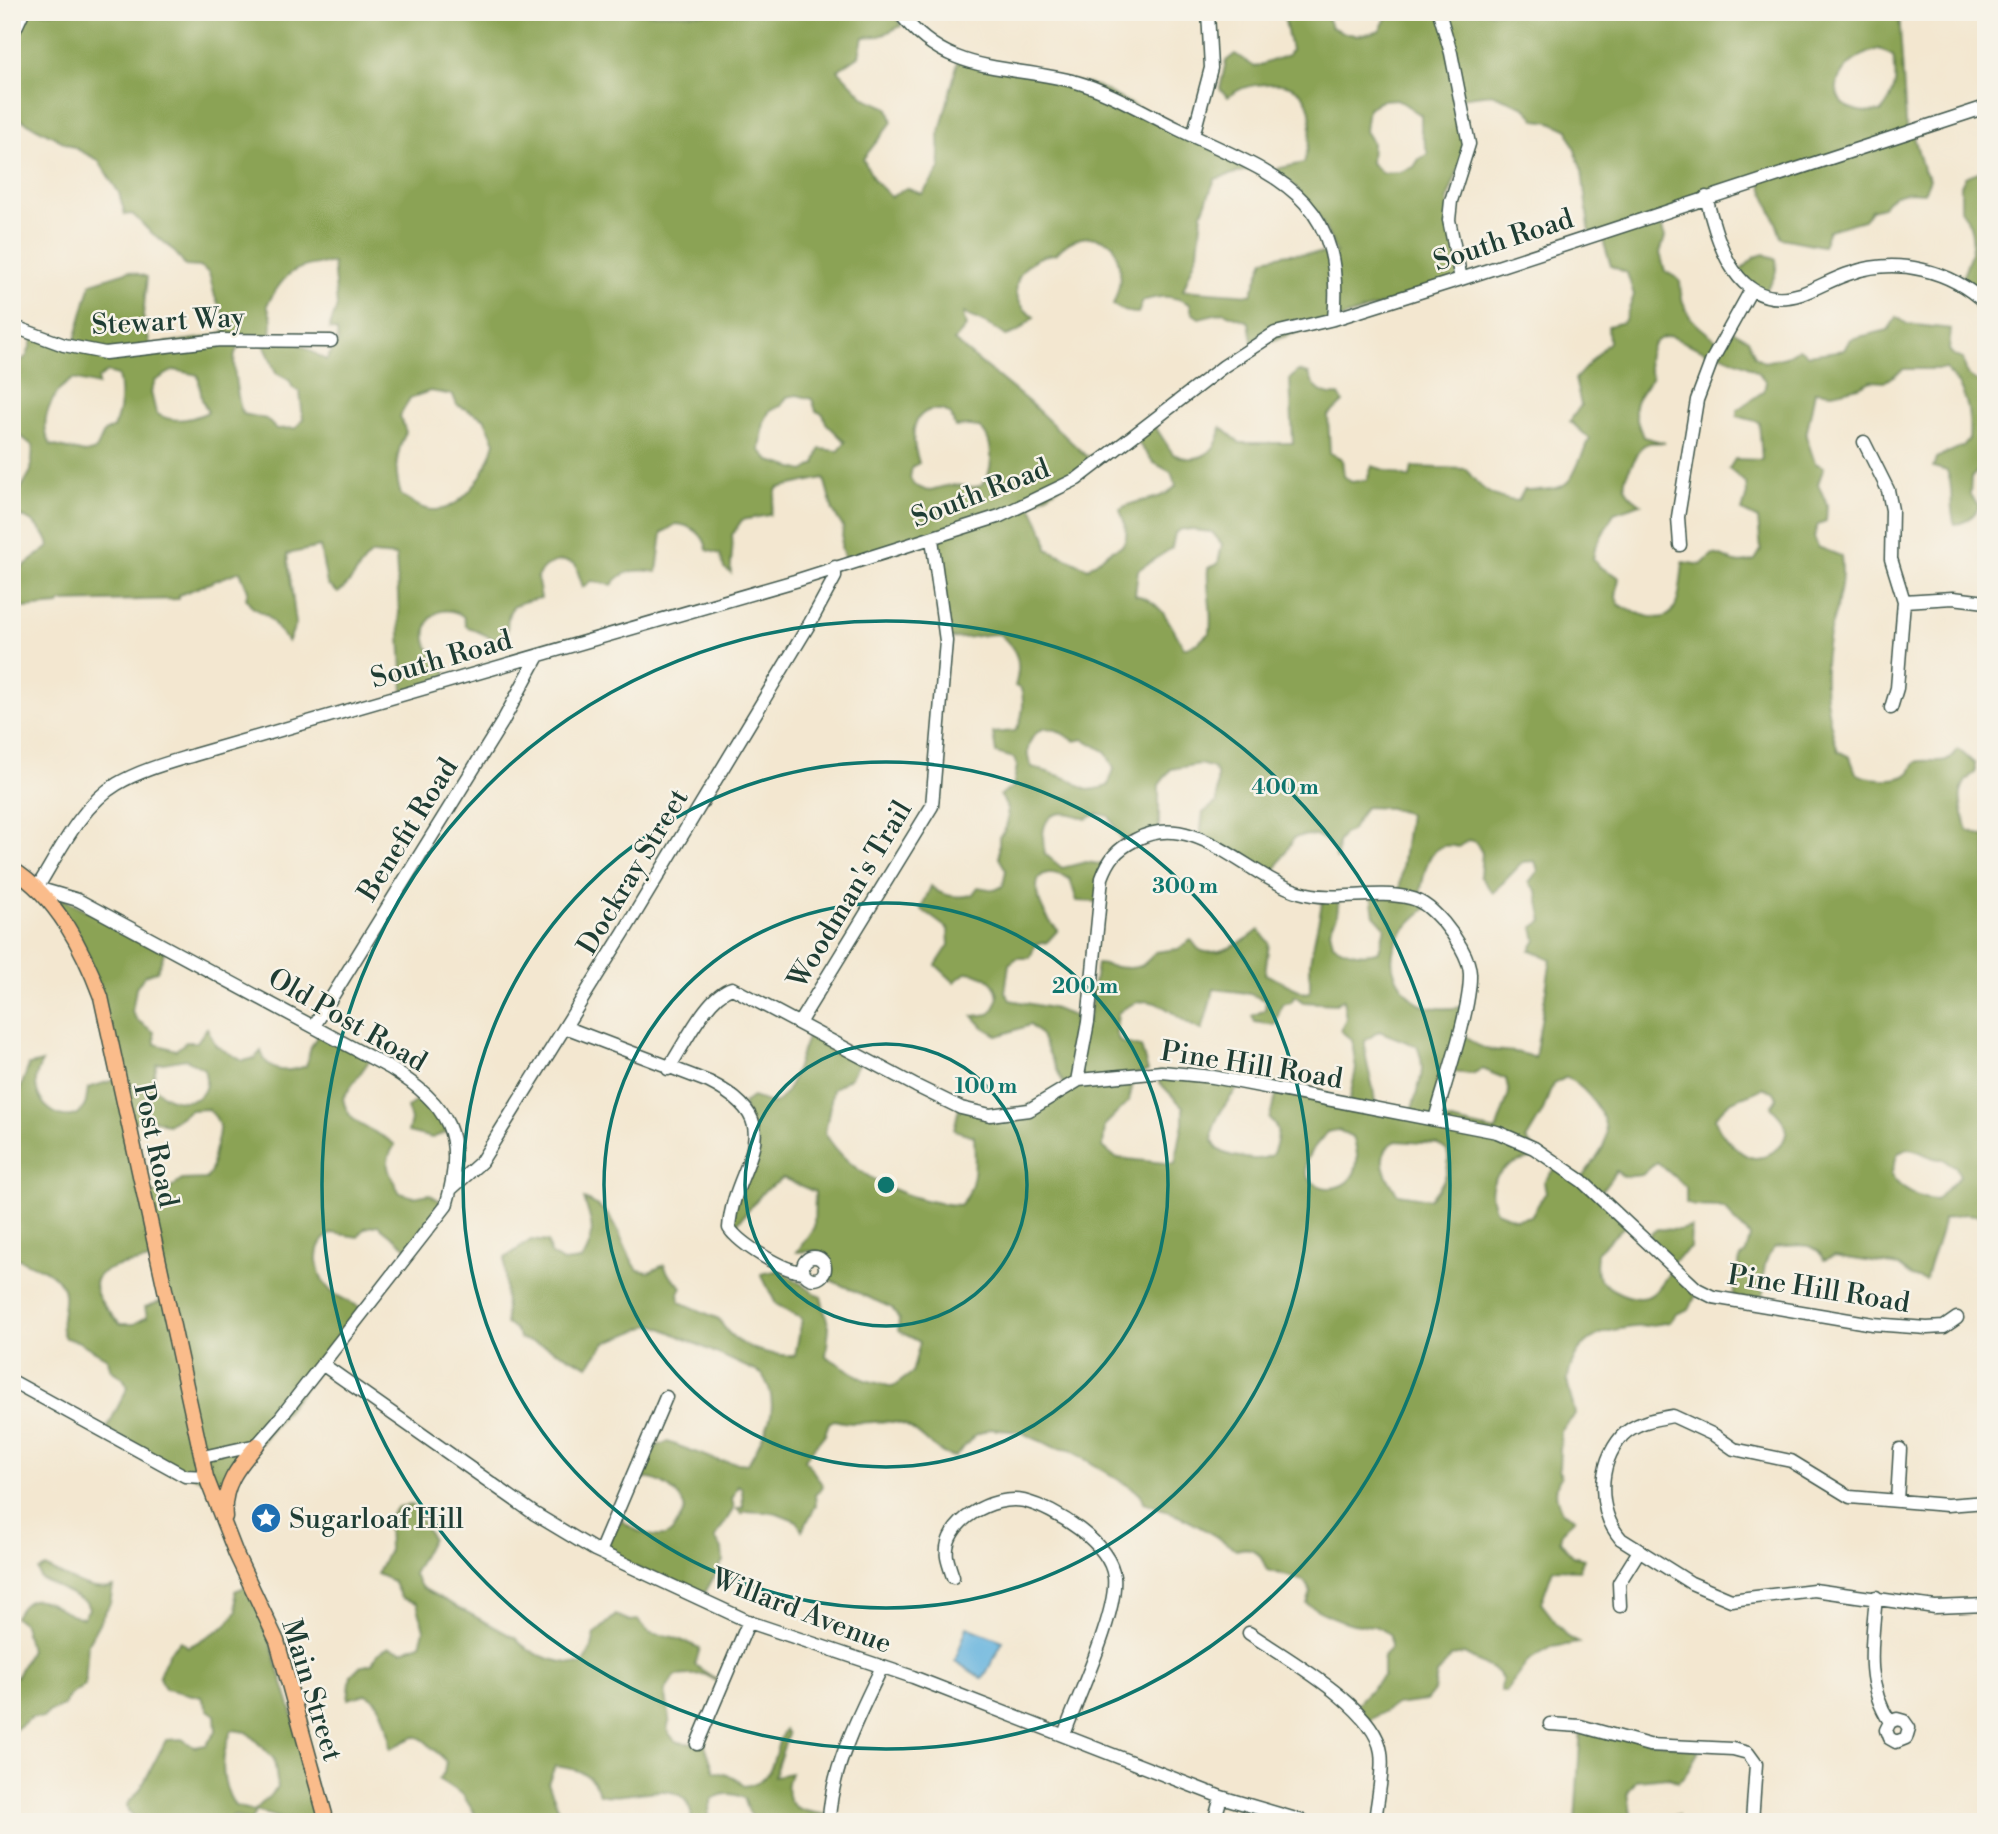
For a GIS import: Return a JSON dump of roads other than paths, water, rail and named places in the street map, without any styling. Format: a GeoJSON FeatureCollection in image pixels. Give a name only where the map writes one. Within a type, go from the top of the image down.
{"type":"FeatureCollection","features":[{"type":"Feature","properties":{"kind":"main road","name":"Post Road"},"geometry":{"type":"LineString","coordinates":[[12,869],[37,888],[64,923],[88,961],[101,997],[202,1457]]}},
{"type":"Feature","properties":{"kind":"main road"},"geometry":{"type":"LineString","coordinates":[[225,1529],[226,1491],[232,1477],[257,1445]]}},
{"type":"Feature","properties":{"kind":"main road","name":"Main Street"},"geometry":{"type":"LineString","coordinates":[[202,1457],[206,1477],[225,1529],[277,1641],[327,1822]]}},
{"type":"Feature","properties":{"kind":"street"},"geometry":{"type":"LineString","coordinates":[[12,36],[23,12]]}},
{"type":"Feature","properties":{"kind":"street"},"geometry":{"type":"LineString","coordinates":[[898,12],[933,48],[959,60],[1077,83],[1264,171],[1305,200],[1328,238],[1335,260],[1334,319]]}},
{"type":"Feature","properties":{"kind":"street"},"geometry":{"type":"LineString","coordinates":[[1193,136],[1211,68],[1208,12]]}},
{"type":"Feature","properties":{"kind":"street"},"geometry":{"type":"LineString","coordinates":[[1438,12],[1451,53],[1469,144],[1451,201],[1449,220],[1461,279]]}},
{"type":"Feature","properties":{"kind":"street","name":"South Road"},"geometry":{"type":"LineString","coordinates":[[37,888],[89,808],[114,785],[144,771],[932,539],[1026,506],[1076,480],[1261,340],[1461,279],[1986,107]]}},
{"type":"Feature","properties":{"kind":"street"},"geometry":{"type":"LineString","coordinates":[[1706,197],[1721,251],[1730,268],[1751,290],[1778,297],[1799,294],[1853,272],[1898,265],[1939,275],[1958,284],[1986,304]]}},
{"type":"Feature","properties":{"kind":"street"},"geometry":{"type":"LineString","coordinates":[[1680,545],[1678,517],[1697,400],[1712,360],[1751,290]]}},
{"type":"Feature","properties":{"kind":"street","name":"Stewart Way"},"geometry":{"type":"LineString","coordinates":[[12,326],[64,345],[105,353],[220,340],[331,341]]}},
{"type":"Feature","properties":{"kind":"street"},"geometry":{"type":"LineString","coordinates":[[1864,442],[1888,491],[1892,510],[1891,559],[1905,601],[1897,688],[1891,708]]}},
{"type":"Feature","properties":{"kind":"street","name":"Woodman's Trail"},"geometry":{"type":"LineString","coordinates":[[799,1023],[932,806],[946,641],[932,539]]}},
{"type":"Feature","properties":{"kind":"street","name":"Dockray Street"},"geometry":{"type":"LineString","coordinates":[[451,1189],[481,1161],[565,1027],[777,679],[835,577],[835,568]]}},
{"type":"Feature","properties":{"kind":"street"},"geometry":{"type":"LineString","coordinates":[[1905,601],[1952,598],[1986,601]]}},
{"type":"Feature","properties":{"kind":"street","name":"Benefit Road"},"geometry":{"type":"LineString","coordinates":[[314,1026],[503,721],[538,656]]}},
{"type":"Feature","properties":{"kind":"street"},"geometry":{"type":"LineString","coordinates":[[1077,1081],[1088,1021],[1102,878],[1110,857],[1122,846],[1157,831],[1175,831],[1203,841],[1296,891],[1330,897],[1391,894],[1414,898],[1432,910],[1448,927],[1470,972],[1461,1022],[1435,1119]]}},
{"type":"Feature","properties":{"kind":"street","name":"Old Post Road"},"geometry":{"type":"LineString","coordinates":[[37,888],[78,900],[390,1068],[418,1085],[442,1112],[454,1146],[456,1167],[446,1206],[257,1445]]}},
{"type":"Feature","properties":{"kind":"street","name":"Pine Hill Road"},"geometry":{"type":"LineString","coordinates":[[668,1069],[709,1004],[722,991],[732,988],[916,1086],[961,1108],[990,1115],[1029,1110],[1077,1081],[1142,1072],[1187,1074],[1435,1119],[1497,1132],[1534,1147],[1582,1181],[1698,1289],[1713,1297],[1887,1325],[1944,1327],[1957,1318]]}},
{"type":"Feature","properties":{"kind":"street"},"geometry":{"type":"LineString","coordinates":[[565,1027],[668,1069],[709,1082],[731,1093],[743,1105],[755,1128],[756,1147],[736,1195],[729,1228],[752,1249],[795,1272],[804,1272]]}},
{"type":"Feature","properties":{"kind":"street","name":"Willard Avenue"},"geometry":{"type":"LineString","coordinates":[[322,1364],[535,1514],[600,1552],[749,1621],[882,1667],[1221,1797],[1306,1822]]}},
{"type":"Feature","properties":{"kind":"street"},"geometry":{"type":"LineString","coordinates":[[12,1381],[186,1476],[206,1477]]}},
{"type":"Feature","properties":{"kind":"street"},"geometry":{"type":"LineString","coordinates":[[600,1552],[666,1397]]}},
{"type":"Feature","properties":{"kind":"street"},"geometry":{"type":"LineString","coordinates":[[1986,1503],[1947,1505],[1850,1497],[1791,1461],[1734,1449],[1714,1435],[1673,1416],[1637,1425],[1623,1436],[1612,1453],[1602,1492],[1610,1527],[1621,1539],[1690,1583],[1731,1600],[1799,1590],[1936,1606],[1986,1605]]}},
{"type":"Feature","properties":{"kind":"street"},"geometry":{"type":"LineString","coordinates":[[202,1457],[257,1445]]}},
{"type":"Feature","properties":{"kind":"street"},"geometry":{"type":"LineString","coordinates":[[1897,1501],[1900,1449]]}},
{"type":"Feature","properties":{"kind":"street"},"geometry":{"type":"LineString","coordinates":[[954,1577],[946,1555],[950,1541],[974,1510],[989,1503],[1025,1501],[1077,1527],[1098,1543],[1111,1562],[1114,1591],[1064,1735]]}},
{"type":"Feature","properties":{"kind":"street"},"geometry":{"type":"LineString","coordinates":[[1620,1606],[1619,1583],[1639,1550]]}},
{"type":"Feature","properties":{"kind":"street"},"geometry":{"type":"LineString","coordinates":[[1876,1597],[1870,1669],[1873,1689],[1890,1722]]}},
{"type":"Feature","properties":{"kind":"street"},"geometry":{"type":"LineString","coordinates":[[697,1744],[749,1621]]}},
{"type":"Feature","properties":{"kind":"street"},"geometry":{"type":"LineString","coordinates":[[1249,1633],[1354,1709],[1375,1735],[1382,1753],[1375,1822]]}},
{"type":"Feature","properties":{"kind":"street"},"geometry":{"type":"LineString","coordinates":[[829,1822],[830,1793],[861,1710],[882,1667]]}},
{"type":"Feature","properties":{"kind":"street"},"geometry":{"type":"LineString","coordinates":[[1550,1724],[1580,1726],[1649,1745],[1733,1749],[1748,1753],[1756,1764],[1752,1822]]}},
{"type":"Feature","properties":{"kind":"street"},"geometry":{"type":"LineString","coordinates":[[1214,1822],[1221,1797]]}},
{"type":"Feature","properties":{"kind":"water"},"geometry":{"type":"Polygon","coordinates":[[[967,1627],[1003,1641],[983,1679],[955,1661],[967,1627]]]}},
{"type":"Feature","properties":{"kind":"place","name":"Sugarloaf Hill"},"geometry":{"type":"Point","coordinates":[266,1518]}}]}
